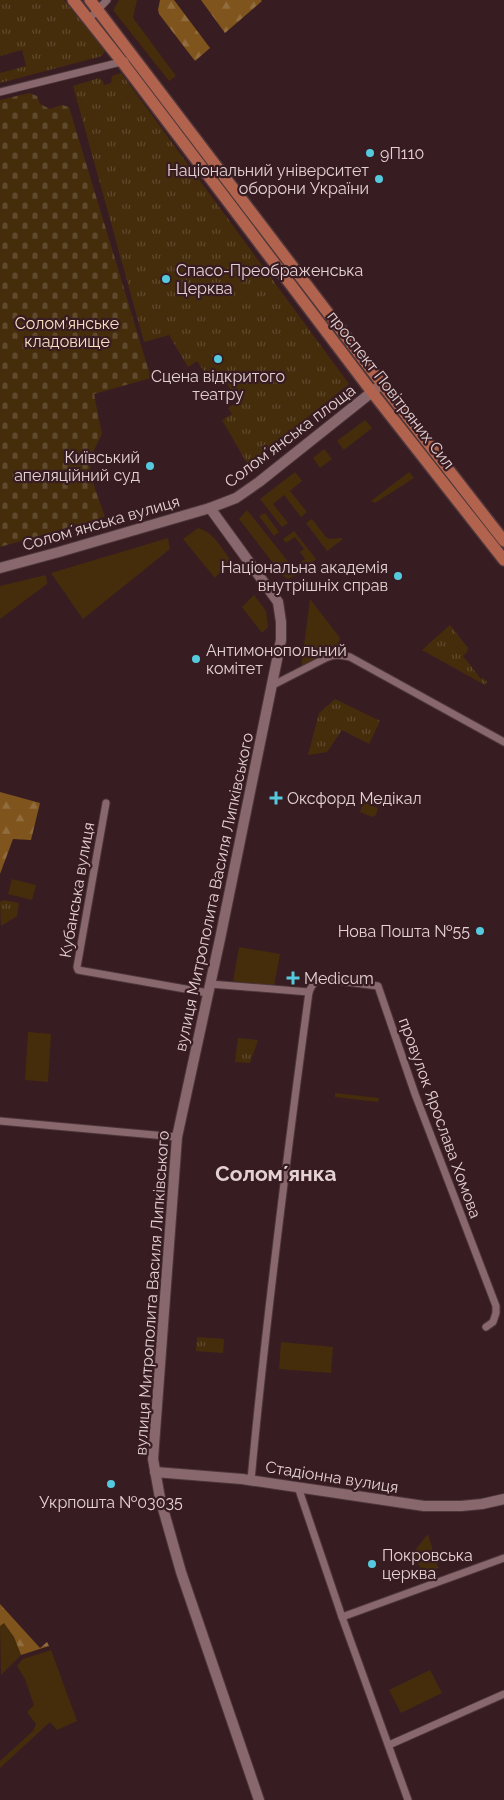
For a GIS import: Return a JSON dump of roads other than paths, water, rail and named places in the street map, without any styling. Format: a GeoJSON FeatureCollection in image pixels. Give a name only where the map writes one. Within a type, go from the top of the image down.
{"type":"FeatureCollection","features":[{"type":"Feature","properties":{"kind":"main road","name":"проспект Повітряних Сил"},"geometry":{"type":"LineString","coordinates":[[72,0],[123,63],[372,392],[504,560]]}},
{"type":"Feature","properties":{"kind":"main road","name":"проспект Повітряних Сил"},"geometry":{"type":"LineString","coordinates":[[90,0],[504,542]]}},
{"type":"Feature","properties":{"kind":"main road","name":"Соломʼянська площа"},"geometry":{"type":"LineString","coordinates":[[210,508],[236,498],[382,384]]}},
{"type":"Feature","properties":{"kind":"main road","name":"Соломʼянська вулиця"},"geometry":{"type":"LineString","coordinates":[[0,568],[210,508]]}},
{"type":"Feature","properties":{"kind":"main road","name":"вулиця Митрополита Василя Липківського"},"geometry":{"type":"LineString","coordinates":[[210,508],[278,602],[281,640],[210,988],[177,1137],[153,1448],[160,1498],[181,1572],[260,1800]]}},
{"type":"Feature","properties":{"kind":"main road","name":"Стадіонна вулиця"},"geometry":{"type":"LineString","coordinates":[[155,1472],[251,1480],[424,1506],[468,1505],[504,1499]]}},
{"type":"Feature","properties":{"kind":"street"},"geometry":{"type":"LineString","coordinates":[[88,20],[107,0]]}},
{"type":"Feature","properties":{"kind":"street"},"geometry":{"type":"LineString","coordinates":[[0,92],[123,63],[133,55]]}},
{"type":"Feature","properties":{"kind":"street"},"geometry":{"type":"LineString","coordinates":[[272,685],[331,656],[342,655],[350,657],[504,742]]}},
{"type":"Feature","properties":{"kind":"street","name":"Кубанська вулиця"},"geometry":{"type":"LineString","coordinates":[[106,803],[78,970],[210,988]]}},
{"type":"Feature","properties":{"kind":"street","name":"провулок Ярослава Хомова"},"geometry":{"type":"LineString","coordinates":[[309,992],[312,985],[323,978],[378,986],[415,1094],[496,1306],[494,1322],[486,1326]]}},
{"type":"Feature","properties":{"kind":"street"},"geometry":{"type":"LineString","coordinates":[[210,988],[309,992],[270,1289],[251,1480]]}},
{"type":"Feature","properties":{"kind":"street"},"geometry":{"type":"LineString","coordinates":[[0,1121],[177,1137]]}},
{"type":"Feature","properties":{"kind":"street"},"geometry":{"type":"LineString","coordinates":[[298,1487],[342,1617],[408,1800]]}},
{"type":"Feature","properties":{"kind":"street"},"geometry":{"type":"LineString","coordinates":[[342,1617],[504,1558]]}},
{"type":"Feature","properties":{"kind":"street"},"geometry":{"type":"LineString","coordinates":[[389,1746],[504,1694]]}},
{"type":"Feature","properties":{"kind":"place","name":"9П110"},"geometry":{"type":"Point","coordinates":[370,153]}},
{"type":"Feature","properties":{"kind":"place","name":"Національний університет оборони України"},"geometry":{"type":"Point","coordinates":[379,179]}},
{"type":"Feature","properties":{"kind":"place","name":"Спасо-Преображенська Церква"},"geometry":{"type":"Point","coordinates":[166,279]}},
{"type":"Feature","properties":{"kind":"place","name":"Сцена відкритого театру"},"geometry":{"type":"Point","coordinates":[218,359]}},
{"type":"Feature","properties":{"kind":"place","name":"Київський апеляційний суд"},"geometry":{"type":"Point","coordinates":[150,466]}},
{"type":"Feature","properties":{"kind":"place","name":"Національна академія внутрішніх справ"},"geometry":{"type":"Point","coordinates":[398,576]}},
{"type":"Feature","properties":{"kind":"place","name":"Антимонопольний комітет"},"geometry":{"type":"Point","coordinates":[196,659]}},
{"type":"Feature","properties":{"kind":"place","name":"Оксфорд Медікал"},"geometry":{"type":"Point","coordinates":[276,798]}},
{"type":"Feature","properties":{"kind":"place","name":"Нова Пошта №55"},"geometry":{"type":"Point","coordinates":[480,931]}},
{"type":"Feature","properties":{"kind":"place","name":"Medicum"},"geometry":{"type":"Point","coordinates":[293,978]}},
{"type":"Feature","properties":{"kind":"place","name":"Укрпошта №03035"},"geometry":{"type":"Point","coordinates":[111,1484]}},
{"type":"Feature","properties":{"kind":"place","name":"Покровська церква"},"geometry":{"type":"Point","coordinates":[372,1564]}},
{"type":"Feature","properties":{"kind":"district","name":"Соломʼянка"},"geometry":{"type":"Point","coordinates":[276,1173]}},
{"type":"Feature","properties":{"kind":"park label","name":"Солом'янське кладовище"},"geometry":{"type":"Point","coordinates":[67,332]}}]}
